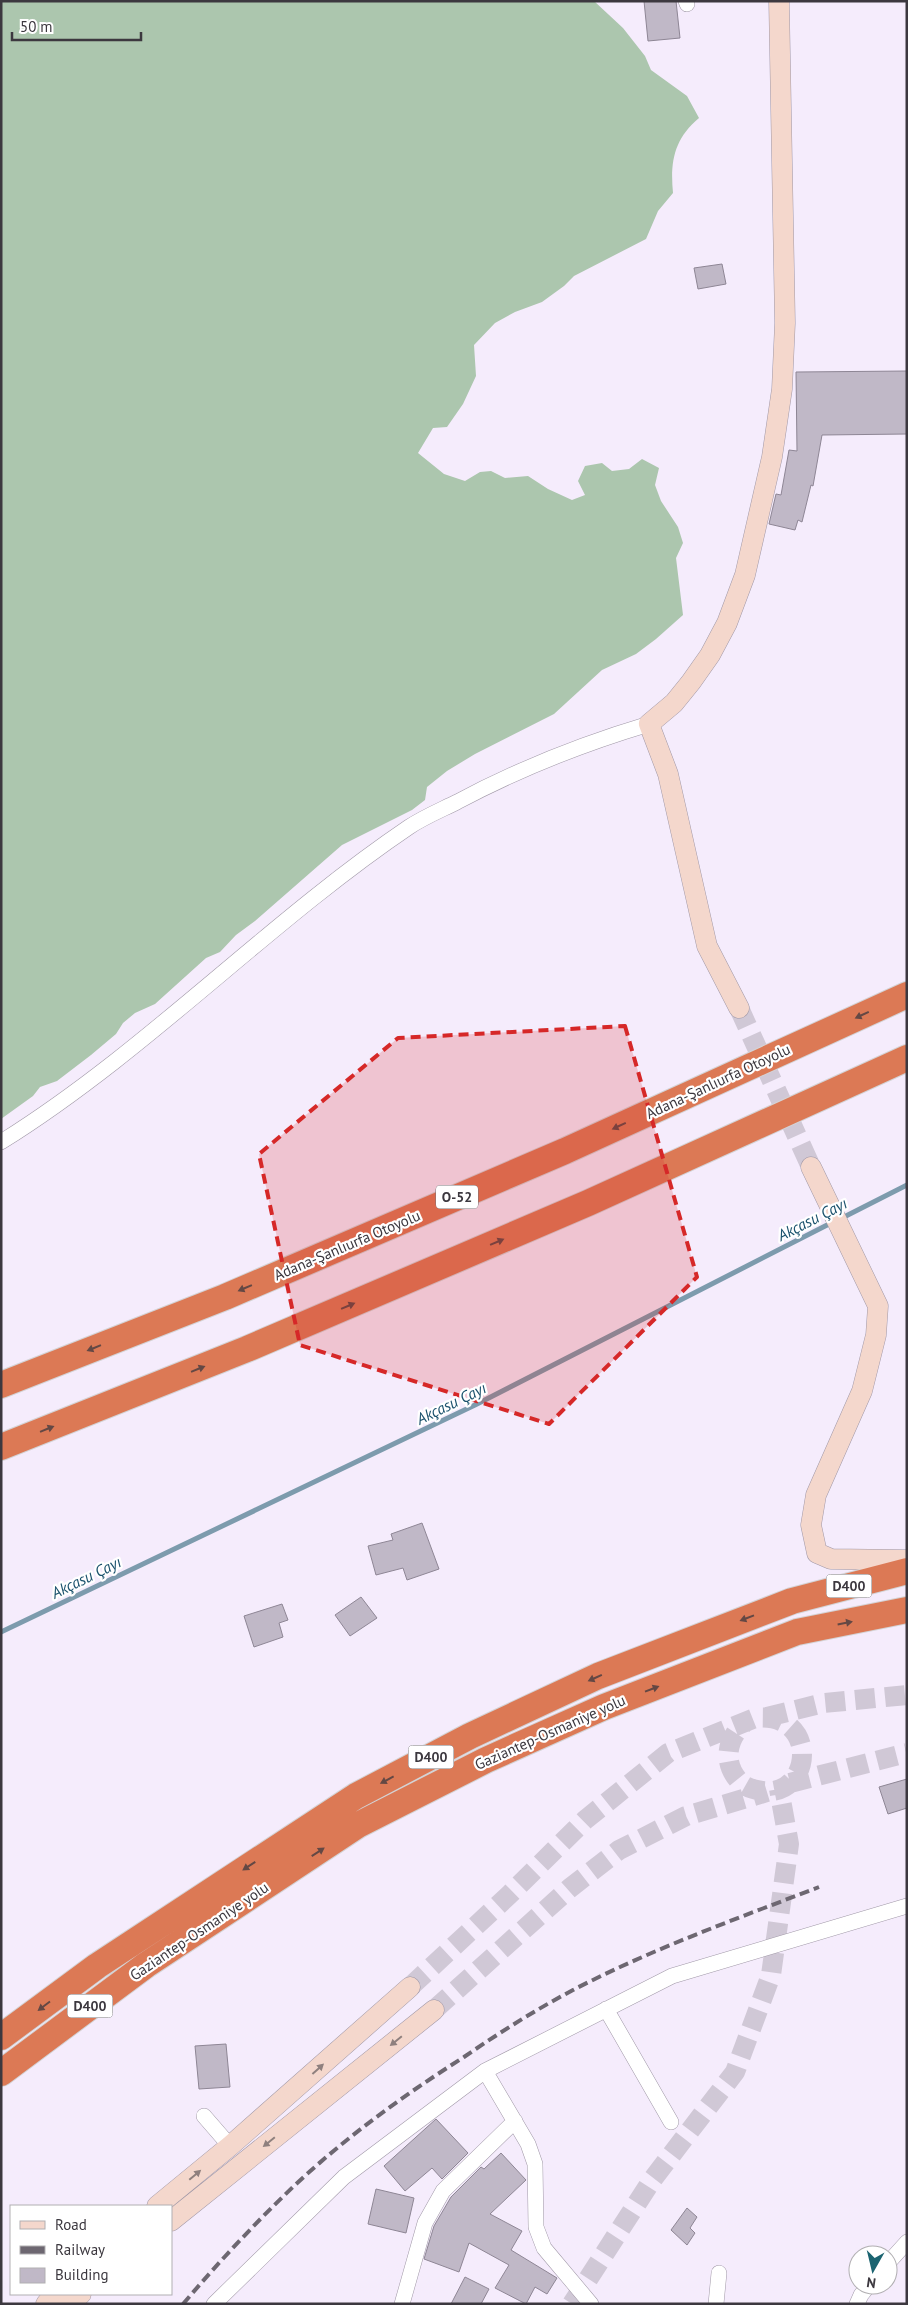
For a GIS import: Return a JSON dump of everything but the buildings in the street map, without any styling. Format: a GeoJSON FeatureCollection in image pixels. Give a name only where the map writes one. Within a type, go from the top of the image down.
{"type":"FeatureCollection","features":[{"type":"Feature","properties":{"kind":"highway","name":"Adana-Şanlıurfa Otoyolu"},"geometry":{"type":"LineString","coordinates":[[1,1385],[225,1296],[565,1151],[907,995]]}},
{"type":"Feature","properties":{"kind":"highway"},"geometry":{"type":"LineString","coordinates":[[1,1447],[247,1349],[588,1204],[907,1058]]}},
{"type":"Feature","properties":{"kind":"highway","name":"Gaziantep-Osmaniye yolu"},"geometry":{"type":"LineString","coordinates":[[1,2037],[97,1966],[356,1796],[470,1736],[598,1676],[792,1601],[907,1571]]}},
{"type":"Feature","properties":{"kind":"highway","name":"Gaziantep-Osmaniye yolu"},"geometry":{"type":"LineString","coordinates":[[1,2073],[146,1965],[358,1825],[486,1760],[604,1708],[797,1632],[907,1610]]}},
{"type":"Feature","properties":{"kind":"street"},"geometry":{"type":"LineString","coordinates":[[1,1142],[90,1081],[353,868],[411,826],[499,780],[595,740],[649,724],[674,703],[710,655],[727,623],[745,575],[772,457],[782,388],[786,323],[779,1]]}},
{"type":"Feature","properties":{"kind":"street"},"geometry":{"type":"LineString","coordinates":[[649,724],[668,774],[707,946],[739,1008]]}},
{"type":"Feature","properties":{"kind":"street"},"geometry":{"type":"LineString","coordinates":[[811,1167],[878,1306],[876,1335],[862,1391],[816,1495],[811,1525],[817,1554],[831,1560],[907,1560]]}},
{"type":"Feature","properties":{"kind":"street"},"geometry":{"type":"LineString","coordinates":[[214,2304],[344,2177],[485,2071],[672,1976],[907,1906]]}},
{"type":"Feature","properties":{"kind":"street"},"geometry":{"type":"LineString","coordinates":[[159,2205],[230,2146],[410,1987]]}},
{"type":"Feature","properties":{"kind":"street"},"geometry":{"type":"LineString","coordinates":[[606,2008],[671,2122]]}},
{"type":"Feature","properties":{"kind":"street"},"geometry":{"type":"LineString","coordinates":[[172,2220],[434,2010]]}},
{"type":"Feature","properties":{"kind":"street"},"geometry":{"type":"LineString","coordinates":[[485,2071],[528,2144],[535,2164],[536,2227],[544,2248],[590,2303]]}},
{"type":"Feature","properties":{"kind":"street"},"geometry":{"type":"LineString","coordinates":[[204,2116],[230,2146]]}},
{"type":"Feature","properties":{"kind":"street"},"geometry":{"type":"LineString","coordinates":[[402,2304],[425,2223],[443,2191],[515,2121]]}},
{"type":"Feature","properties":{"kind":"street"},"geometry":{"type":"LineString","coordinates":[[898,2252],[907,2242]]}},
{"type":"Feature","properties":{"kind":"street"},"geometry":{"type":"LineString","coordinates":[[716,2304],[719,2273]]}},
{"type":"Feature","properties":{"kind":"street"},"geometry":{"type":"LineString","coordinates":[[69,2304],[80,2295]]}},
{"type":"Feature","properties":{"kind":"highlighted area"},"geometry":{"type":"Polygon","coordinates":[[[625,1026],[697,1277],[549,1424],[300,1345],[259,1154],[398,1038],[625,1026]]]}},
{"type":"Feature","properties":{"kind":"green space"},"geometry":{"type":"Polygon","coordinates":[[[1,1],[594,1],[623,28],[645,56],[651,70],[687,96],[699,118],[684,134],[679,143],[673,161],[673,193],[658,211],[646,239],[574,276],[542,302],[515,312],[495,323],[474,345],[476,376],[463,404],[447,427],[433,428],[418,453],[444,474],[465,481],[480,472],[491,471],[505,478],[528,476],[548,489],[572,500],[585,495],[578,481],[585,466],[602,463],[612,471],[629,469],[642,459],[659,468],[655,485],[661,501],[678,527],[683,543],[676,558],[683,615],[636,654],[602,670],[554,714],[475,754],[447,771],[427,787],[425,800],[412,810],[342,845],[255,921],[236,935],[220,952],[206,958],[155,1004],[135,1013],[123,1023],[116,1034],[57,1081],[40,1087],[33,1096],[1,1119],[1,1]]]}},
{"type":"Feature","properties":{"kind":"waterway","name":"Akçasu Çayı"},"geometry":{"type":"LineString","coordinates":[[840,1219],[907,1185]]}},
{"type":"Feature","properties":{"kind":"waterway","name":"Akçasu Çayı"},"geometry":{"type":"LineString","coordinates":[[1,1632],[475,1405],[833,1222]]}},
{"type":"Feature","properties":{"kind":"tunnel"},"geometry":{"type":"LineString","coordinates":[[739,1008],[811,1167]]}},
{"type":"Feature","properties":{"kind":"tunnel"},"geometry":{"type":"LineString","coordinates":[[767,1717],[824,1703],[907,1695]]}},
{"type":"Feature","properties":{"kind":"tunnel"},"geometry":{"type":"LineString","coordinates":[[410,1987],[509,1895],[585,1820],[668,1753],[755,1718],[776,1719],[791,1727],[799,1740],[802,1754],[799,1769],[792,1782],[779,1790],[762,1791],[746,1786],[735,1776],[729,1760],[730,1744],[744,1723]]}},
{"type":"Feature","properties":{"kind":"tunnel"},"geometry":{"type":"LineString","coordinates":[[790,1783],[907,1753]]}},
{"type":"Feature","properties":{"kind":"tunnel"},"geometry":{"type":"LineString","coordinates":[[572,2304],[652,2180],[735,2072],[771,1975],[789,1844],[779,1789]]}},
{"type":"Feature","properties":{"kind":"tunnel"},"geometry":{"type":"LineString","coordinates":[[434,2010],[570,1888],[619,1850],[686,1816],[767,1792]]}},
{"type":"Feature","properties":{"kind":"railway"},"geometry":{"type":"LineString","coordinates":[[183,2304],[223,2258],[279,2200],[314,2168],[355,2134],[419,2086],[490,2039],[573,1990],[633,1961],[694,1935],[819,1887]]}}]}
